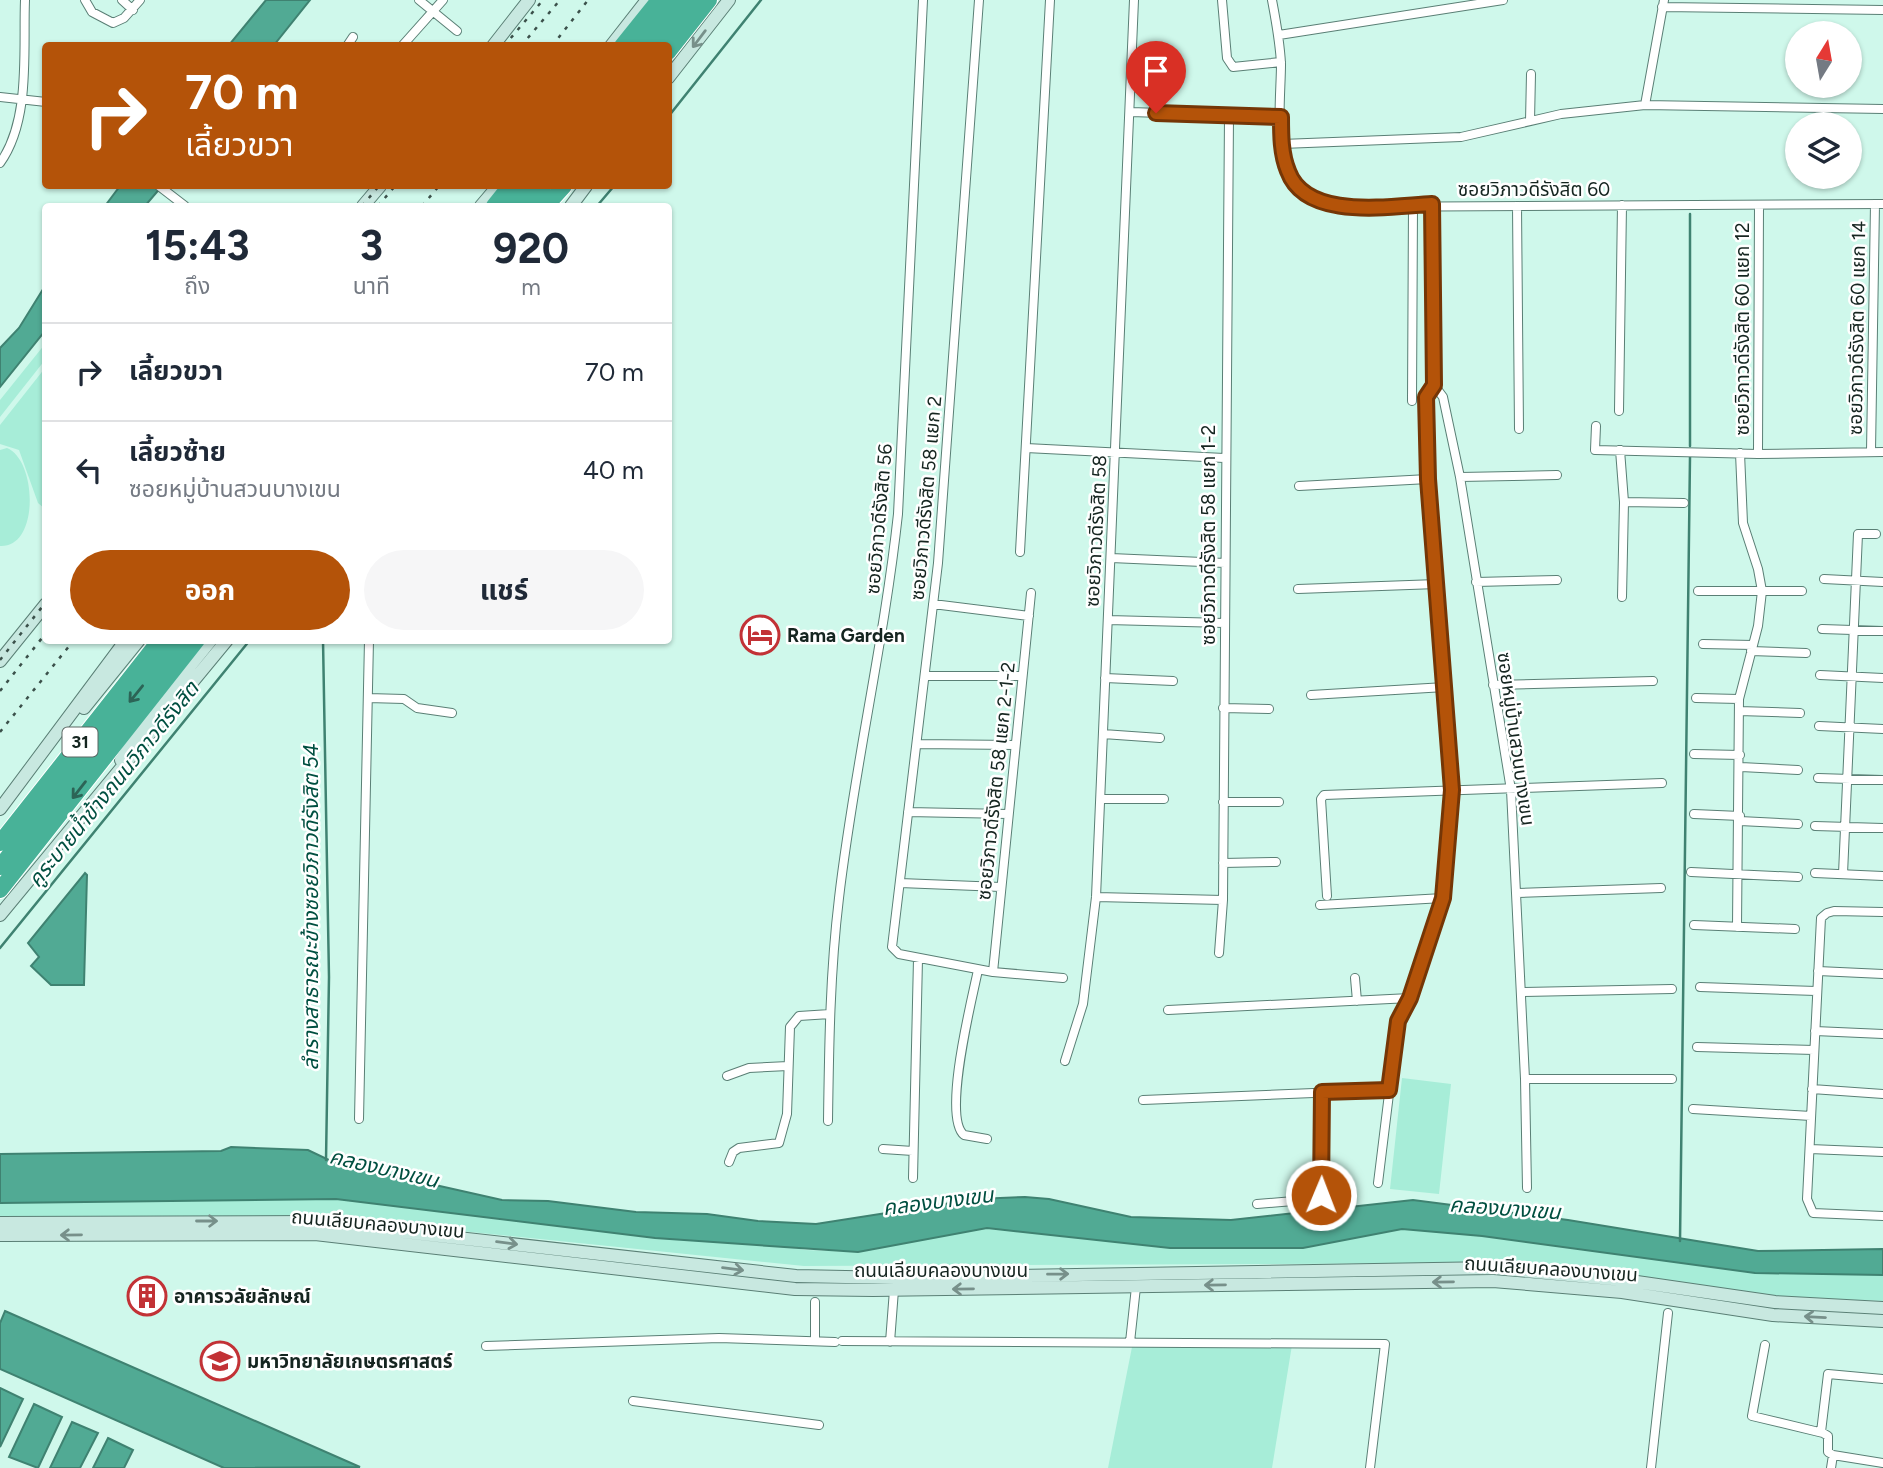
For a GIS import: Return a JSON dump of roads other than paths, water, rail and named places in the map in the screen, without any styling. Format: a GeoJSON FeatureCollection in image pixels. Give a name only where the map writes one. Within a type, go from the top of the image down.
{"type":"FeatureCollection","features":[{"type":"Feature","properties":{"kind":"highway"},"geometry":{"type":"LineString","coordinates":[[625,42],[659,0]]}},
{"type":"Feature","properties":{"kind":"highway"},"geometry":{"type":"LineString","coordinates":[[643,42],[677,0]]}},
{"type":"Feature","properties":{"kind":"highway"},"geometry":{"type":"LineString","coordinates":[[659,42],[692,0]]}},
{"type":"Feature","properties":{"kind":"highway"},"geometry":{"type":"LineString","coordinates":[[672,47],[709,0]]}},
{"type":"Feature","properties":{"kind":"highway"},"geometry":{"type":"LineString","coordinates":[[496,203],[508,189]]}},
{"type":"Feature","properties":{"kind":"highway"},"geometry":{"type":"LineString","coordinates":[[513,203],[524,189]]}},
{"type":"Feature","properties":{"kind":"highway"},"geometry":{"type":"LineString","coordinates":[[529,203],[541,189]]}},
{"type":"Feature","properties":{"kind":"highway"},"geometry":{"type":"LineString","coordinates":[[549,203],[561,189]]}},
{"type":"Feature","properties":{"kind":"highway","name":"31"},"geometry":{"type":"LineString","coordinates":[[0,827],[149,644]]}},
{"type":"Feature","properties":{"kind":"highway","name":"31"},"geometry":{"type":"LineString","coordinates":[[0,843],[157,644]]}},
{"type":"Feature","properties":{"kind":"highway","name":"31"},"geometry":{"type":"LineString","coordinates":[[0,867],[176,644]]}},
{"type":"Feature","properties":{"kind":"highway","name":"31"},"geometry":{"type":"LineString","coordinates":[[0,890],[194,644]]}},
{"type":"Feature","properties":{"kind":"main road"},"geometry":{"type":"LineString","coordinates":[[495,42],[529,0]]}},
{"type":"Feature","properties":{"kind":"main road"},"geometry":{"type":"LineString","coordinates":[[614,42],[647,0]]}},
{"type":"Feature","properties":{"kind":"main road"},"geometry":{"type":"LineString","coordinates":[[672,73],[729,0]]}},
{"type":"Feature","properties":{"kind":"main road"},"geometry":{"type":"LineString","coordinates":[[366,203],[377,189]]}},
{"type":"Feature","properties":{"kind":"main road"},"geometry":{"type":"LineString","coordinates":[[484,203],[495,189]]}},
{"type":"Feature","properties":{"kind":"main road"},"geometry":{"type":"LineString","coordinates":[[572,203],[584,189]]}},
{"type":"Feature","properties":{"kind":"main road"},"geometry":{"type":"LineString","coordinates":[[0,661],[42,609]]}},
{"type":"Feature","properties":{"kind":"main road","name":"31"},"geometry":{"type":"LineString","coordinates":[[0,809],[123,644]]}},
{"type":"Feature","properties":{"kind":"main road"},"geometry":{"type":"LineString","coordinates":[[41,756],[107,682],[136,644]]}},
{"type":"Feature","properties":{"kind":"main road"},"geometry":{"type":"LineString","coordinates":[[94,801],[152,713],[208,644]]}},
{"type":"Feature","properties":{"kind":"main road","name":"31"},"geometry":{"type":"LineString","coordinates":[[0,915],[224,644]]}},
{"type":"Feature","properties":{"kind":"main road","name":"ถนนเลียบคลองบางเขน"},"geometry":{"type":"LineString","coordinates":[[0,1223],[315,1222],[796,1276],[895,1278],[1493,1268],[1622,1292],[1773,1315],[1883,1321]]}},
{"type":"Feature","properties":{"kind":"main road","name":"ถนนเลียบคลองบางเขน"},"geometry":{"type":"LineString","coordinates":[[0,1235],[314,1234],[795,1289],[894,1290],[1554,1280],[1774,1302],[1883,1308]]}},
{"type":"Feature","properties":{"kind":"main road"},"geometry":{"type":"LineString","coordinates":[[1136,1287],[1137,1272]]}},
{"type":"Feature","properties":{"kind":"street"},"geometry":{"type":"LineString","coordinates":[[0,163],[15,134],[20,97],[25,0]]}},
{"type":"Feature","properties":{"kind":"street"},"geometry":{"type":"LineString","coordinates":[[85,0],[92,12],[114,23],[133,10],[140,0]]}},
{"type":"Feature","properties":{"kind":"street"},"geometry":{"type":"LineString","coordinates":[[122,0],[133,10]]}},
{"type":"Feature","properties":{"kind":"street"},"geometry":{"type":"LineString","coordinates":[[419,0],[457,31]]}},
{"type":"Feature","properties":{"kind":"street"},"geometry":{"type":"LineString","coordinates":[[406,42],[443,0]]}},
{"type":"Feature","properties":{"kind":"street","name":"ซอยวิภาวดีรังสิต 56"},"geometry":{"type":"LineString","coordinates":[[828,1121],[830,1014],[839,896],[890,586],[898,514],[923,0]]}},
{"type":"Feature","properties":{"kind":"street","name":"ซอยวิภาวดีรังสิต 58 แยก 2"},"geometry":{"type":"LineString","coordinates":[[979,0],[933,604],[892,947],[899,954],[978,970],[1063,978]]}},
{"type":"Feature","properties":{"kind":"street"},"geometry":{"type":"LineString","coordinates":[[1020,552],[1049,0]]}},
{"type":"Feature","properties":{"kind":"street","name":"ซอยวิภาวดีรังสิต 58"},"geometry":{"type":"LineString","coordinates":[[1065,1061],[1083,1004],[1096,897],[1134,0]]}},
{"type":"Feature","properties":{"kind":"street"},"geometry":{"type":"LineString","coordinates":[[1222,0],[1227,58],[1233,67],[1280,62]]}},
{"type":"Feature","properties":{"kind":"street","name":"ซอยวิภาวดีรังสิต 60"},"geometry":{"type":"LineString","coordinates":[[1272,0],[1279,35],[1282,144],[1288,173],[1302,190],[1320,202],[1343,207],[1432,204],[1879,204]]}},
{"type":"Feature","properties":{"kind":"street"},"geometry":{"type":"LineString","coordinates":[[1279,35],[1503,0]]}},
{"type":"Feature","properties":{"kind":"street"},"geometry":{"type":"LineString","coordinates":[[1645,105],[1663,4],[1883,10]]}},
{"type":"Feature","properties":{"kind":"street"},"geometry":{"type":"LineString","coordinates":[[350,42],[353,37]]}},
{"type":"Feature","properties":{"kind":"street"},"geometry":{"type":"LineString","coordinates":[[1530,121],[1531,74]]}},
{"type":"Feature","properties":{"kind":"street"},"geometry":{"type":"LineString","coordinates":[[0,97],[42,101]]}},
{"type":"Feature","properties":{"kind":"street"},"geometry":{"type":"LineString","coordinates":[[1282,144],[1461,137],[1561,114],[1645,105],[1883,109]]}},
{"type":"Feature","properties":{"kind":"street"},"geometry":{"type":"LineString","coordinates":[[1131,112],[1281,117]]}},
{"type":"Feature","properties":{"kind":"street","name":"ซอยวิภาวดีรังสิต 58 แยก 1-2"},"geometry":{"type":"LineString","coordinates":[[1219,953],[1223,900],[1224,458],[1229,117]]}},
{"type":"Feature","properties":{"kind":"street"},"geometry":{"type":"LineString","coordinates":[[163,189],[181,203]]}},
{"type":"Feature","properties":{"kind":"street","name":"ซอยหมู่บ้านสวนบางเขน"},"geometry":{"type":"LineString","coordinates":[[1378,1183],[1398,1021],[1410,998],[1443,898],[1452,790],[1428,479],[1426,397],[1434,385],[1432,204]]}},
{"type":"Feature","properties":{"kind":"street","name":"ซอยวิภาวดีรังสิต 60 แยก 14"},"geometry":{"type":"LineString","coordinates":[[1871,451],[1879,204]]}},
{"type":"Feature","properties":{"kind":"street"},"geometry":{"type":"LineString","coordinates":[[1412,401],[1413,205]]}},
{"type":"Feature","properties":{"kind":"street"},"geometry":{"type":"LineString","coordinates":[[1619,411],[1622,205]]}},
{"type":"Feature","properties":{"kind":"street","name":"ซอยวิภาวดีรังสิต 60 แยก 12"},"geometry":{"type":"LineString","coordinates":[[1758,454],[1759,205]]}},
{"type":"Feature","properties":{"kind":"street"},"geometry":{"type":"LineString","coordinates":[[1517,206],[1519,429]]}},
{"type":"Feature","properties":{"kind":"street","name":"ซอยหมู่บ้านสวนบางเขน"},"geometry":{"type":"LineString","coordinates":[[1434,385],[1443,397],[1460,477],[1511,790],[1518,893],[1527,1188]]}},
{"type":"Feature","properties":{"kind":"street"},"geometry":{"type":"LineString","coordinates":[[1596,426],[1595,450],[1758,454],[1883,452]]}},
{"type":"Feature","properties":{"kind":"street"},"geometry":{"type":"LineString","coordinates":[[1026,448],[1224,458]]}},
{"type":"Feature","properties":{"kind":"street"},"geometry":{"type":"LineString","coordinates":[[1620,450],[1624,502],[1622,597]]}},
{"type":"Feature","properties":{"kind":"street"},"geometry":{"type":"LineString","coordinates":[[1737,927],[1740,699],[1762,591],[1743,523],[1740,453]]}},
{"type":"Feature","properties":{"kind":"street"},"geometry":{"type":"LineString","coordinates":[[1460,477],[1557,475]]}},
{"type":"Feature","properties":{"kind":"street"},"geometry":{"type":"LineString","coordinates":[[1298,486],[1428,479]]}},
{"type":"Feature","properties":{"kind":"street"},"geometry":{"type":"LineString","coordinates":[[1624,502],[1684,503]]}},
{"type":"Feature","properties":{"kind":"street"},"geometry":{"type":"LineString","coordinates":[[1843,874],[1858,534],[1881,534]]}},
{"type":"Feature","properties":{"kind":"street"},"geometry":{"type":"LineString","coordinates":[[1111,558],[1225,563]]}},
{"type":"Feature","properties":{"kind":"street"},"geometry":{"type":"LineString","coordinates":[[1824,579],[1883,582]]}},
{"type":"Feature","properties":{"kind":"street"},"geometry":{"type":"LineString","coordinates":[[1476,582],[1557,580]]}},
{"type":"Feature","properties":{"kind":"street"},"geometry":{"type":"LineString","coordinates":[[1298,589],[1437,584]]}},
{"type":"Feature","properties":{"kind":"street"},"geometry":{"type":"LineString","coordinates":[[1698,591],[1802,591]]}},
{"type":"Feature","properties":{"kind":"street","name":"ซอยวิภาวดีรังสิต 58 แยก 2-1-2"},"geometry":{"type":"LineString","coordinates":[[993,972],[1031,593]]}},
{"type":"Feature","properties":{"kind":"street"},"geometry":{"type":"LineString","coordinates":[[933,604],[1029,616]]}},
{"type":"Feature","properties":{"kind":"street"},"geometry":{"type":"LineString","coordinates":[[1108,620],[1224,623]]}},
{"type":"Feature","properties":{"kind":"street"},"geometry":{"type":"LineString","coordinates":[[1822,629],[1883,631]]}},
{"type":"Feature","properties":{"kind":"street"},"geometry":{"type":"LineString","coordinates":[[359,1119],[369,644]]}},
{"type":"Feature","properties":{"kind":"street"},"geometry":{"type":"LineString","coordinates":[[1703,644],[1806,653]]}},
{"type":"Feature","properties":{"kind":"street"},"geometry":{"type":"LineString","coordinates":[[1820,675],[1883,678]]}},
{"type":"Feature","properties":{"kind":"street"},"geometry":{"type":"LineString","coordinates":[[926,676],[1022,676]]}},
{"type":"Feature","properties":{"kind":"street"},"geometry":{"type":"LineString","coordinates":[[1105,678],[1173,681]]}},
{"type":"Feature","properties":{"kind":"street"},"geometry":{"type":"LineString","coordinates":[[1493,685],[1653,681]]}},
{"type":"Feature","properties":{"kind":"street"},"geometry":{"type":"LineString","coordinates":[[1311,695],[1445,687]]}},
{"type":"Feature","properties":{"kind":"street"},"geometry":{"type":"LineString","coordinates":[[368,698],[404,699],[417,708],[452,713]]}},
{"type":"Feature","properties":{"kind":"street"},"geometry":{"type":"LineString","coordinates":[[1696,698],[1740,699]]}},
{"type":"Feature","properties":{"kind":"street"},"geometry":{"type":"LineString","coordinates":[[1223,708],[1269,709]]}},
{"type":"Feature","properties":{"kind":"street"},"geometry":{"type":"LineString","coordinates":[[1740,711],[1800,713]]}},
{"type":"Feature","properties":{"kind":"street"},"geometry":{"type":"LineString","coordinates":[[1819,726],[1883,729]]}},
{"type":"Feature","properties":{"kind":"street"},"geometry":{"type":"LineString","coordinates":[[1103,734],[1160,738]]}},
{"type":"Feature","properties":{"kind":"street"},"geometry":{"type":"LineString","coordinates":[[917,744],[1015,745]]}},
{"type":"Feature","properties":{"kind":"street"},"geometry":{"type":"LineString","coordinates":[[1694,754],[1740,755]]}},
{"type":"Feature","properties":{"kind":"street"},"geometry":{"type":"LineString","coordinates":[[1741,767],[1798,769]]}},
{"type":"Feature","properties":{"kind":"street"},"geometry":{"type":"LineString","coordinates":[[1818,778],[1883,780]]}},
{"type":"Feature","properties":{"kind":"street"},"geometry":{"type":"LineString","coordinates":[[1327,896],[1321,799],[1324,795],[1662,783]]}},
{"type":"Feature","properties":{"kind":"street"},"geometry":{"type":"LineString","coordinates":[[1101,799],[1164,799]]}},
{"type":"Feature","properties":{"kind":"street"},"geometry":{"type":"LineString","coordinates":[[1223,803],[1279,802]]}},
{"type":"Feature","properties":{"kind":"street"},"geometry":{"type":"LineString","coordinates":[[908,812],[1008,814]]}},
{"type":"Feature","properties":{"kind":"street"},"geometry":{"type":"LineString","coordinates":[[1694,814],[1798,824]]}},
{"type":"Feature","properties":{"kind":"street"},"geometry":{"type":"LineString","coordinates":[[1815,826],[1883,828]]}},
{"type":"Feature","properties":{"kind":"street"},"geometry":{"type":"LineString","coordinates":[[1223,863],[1276,862]]}},
{"type":"Feature","properties":{"kind":"street"},"geometry":{"type":"LineString","coordinates":[[1691,872],[1798,877]]}},
{"type":"Feature","properties":{"kind":"street"},"geometry":{"type":"LineString","coordinates":[[1815,873],[1883,876]]}},
{"type":"Feature","properties":{"kind":"street"},"geometry":{"type":"LineString","coordinates":[[900,883],[1001,887]]}},
{"type":"Feature","properties":{"kind":"street"},"geometry":{"type":"LineString","coordinates":[[1518,893],[1661,888]]}},
{"type":"Feature","properties":{"kind":"street"},"geometry":{"type":"LineString","coordinates":[[1096,897],[1223,900]]}},
{"type":"Feature","properties":{"kind":"street"},"geometry":{"type":"LineString","coordinates":[[1320,905],[1443,898]]}},
{"type":"Feature","properties":{"kind":"street"},"geometry":{"type":"LineString","coordinates":[[1883,912],[1827,913],[1820,925],[1807,1199],[1813,1213],[1883,1216]]}},
{"type":"Feature","properties":{"kind":"street"},"geometry":{"type":"LineString","coordinates":[[1694,925],[1795,929]]}},
{"type":"Feature","properties":{"kind":"street"},"geometry":{"type":"LineString","coordinates":[[913,1178],[918,959]]}},
{"type":"Feature","properties":{"kind":"street"},"geometry":{"type":"LineString","coordinates":[[978,970],[960,1060],[957,1124],[964,1135],[987,1139]]}},
{"type":"Feature","properties":{"kind":"street"},"geometry":{"type":"LineString","coordinates":[[1818,971],[1883,974]]}},
{"type":"Feature","properties":{"kind":"street"},"geometry":{"type":"LineString","coordinates":[[1355,978],[1357,1001]]}},
{"type":"Feature","properties":{"kind":"street"},"geometry":{"type":"LineString","coordinates":[[1700,988],[1816,991]]}},
{"type":"Feature","properties":{"kind":"street"},"geometry":{"type":"LineString","coordinates":[[1521,992],[1672,989]]}},
{"type":"Feature","properties":{"kind":"street"},"geometry":{"type":"LineString","coordinates":[[1168,1010],[1410,998]]}},
{"type":"Feature","properties":{"kind":"street"},"geometry":{"type":"LineString","coordinates":[[729,1161],[733,1152],[739,1149],[771,1146],[783,1137],[787,1114],[790,1027],[794,1020],[807,1014],[830,1014]]}},
{"type":"Feature","properties":{"kind":"street"},"geometry":{"type":"LineString","coordinates":[[1815,1031],[1883,1034]]}},
{"type":"Feature","properties":{"kind":"street"},"geometry":{"type":"LineString","coordinates":[[1697,1046],[1814,1050]]}},
{"type":"Feature","properties":{"kind":"street"},"geometry":{"type":"LineString","coordinates":[[727,1076],[749,1068],[788,1066]]}},
{"type":"Feature","properties":{"kind":"street"},"geometry":{"type":"LineString","coordinates":[[1525,1079],[1672,1079]]}},
{"type":"Feature","properties":{"kind":"street"},"geometry":{"type":"LineString","coordinates":[[1812,1089],[1883,1094]]}},
{"type":"Feature","properties":{"kind":"street"},"geometry":{"type":"LineString","coordinates":[[1143,1100],[1389,1090]]}},
{"type":"Feature","properties":{"kind":"street"},"geometry":{"type":"LineString","coordinates":[[1257,1204],[1314,1199],[1321,1195],[1322,1092]]}},
{"type":"Feature","properties":{"kind":"street"},"geometry":{"type":"LineString","coordinates":[[1693,1109],[1811,1116]]}},
{"type":"Feature","properties":{"kind":"street"},"geometry":{"type":"LineString","coordinates":[[883,1149],[913,1151]]}},
{"type":"Feature","properties":{"kind":"street"},"geometry":{"type":"LineString","coordinates":[[1810,1149],[1883,1152]]}},
{"type":"Feature","properties":{"kind":"street"},"geometry":{"type":"LineString","coordinates":[[1130,1342],[1136,1287]]}},
{"type":"Feature","properties":{"kind":"street"},"geometry":{"type":"LineString","coordinates":[[890,1342],[894,1290]]}},
{"type":"Feature","properties":{"kind":"street"},"geometry":{"type":"LineString","coordinates":[[815,1302],[815,1341]]}},
{"type":"Feature","properties":{"kind":"street"},"geometry":{"type":"LineString","coordinates":[[1651,1468],[1668,1313]]}},
{"type":"Feature","properties":{"kind":"street"},"geometry":{"type":"LineString","coordinates":[[486,1346],[719,1338],[890,1342],[1385,1344],[1370,1468]]}},
{"type":"Feature","properties":{"kind":"street"},"geometry":{"type":"LineString","coordinates":[[1765,1345],[1752,1416],[1821,1432],[1828,1436],[1828,1452],[1833,1455],[1883,1463]]}},
{"type":"Feature","properties":{"kind":"street"},"geometry":{"type":"LineString","coordinates":[[1821,1432],[1828,1374],[1883,1379]]}},
{"type":"Feature","properties":{"kind":"street"},"geometry":{"type":"LineString","coordinates":[[633,1401],[819,1424]]}},
{"type":"Feature","properties":{"kind":"street"},"geometry":{"type":"LineString","coordinates":[[1831,1468],[1833,1455]]}},
{"type":"Feature","properties":{"kind":"waterway","name":"คูระบายน้ำข้างถนนวิภาวดีรังสิต"},"geometry":{"type":"LineString","coordinates":[[672,112],[761,0]]}},
{"type":"Feature","properties":{"kind":"waterway","name":"คูระบายน้ำข้างถนนวิภาวดีรังสิต"},"geometry":{"type":"LineString","coordinates":[[600,203],[611,189]]}},
{"type":"Feature","properties":{"kind":"waterway"},"geometry":{"type":"LineString","coordinates":[[1690,214],[1690,446]]}},
{"type":"Feature","properties":{"kind":"waterway"},"geometry":{"type":"LineString","coordinates":[[1680,1241],[1690,457]]}},
{"type":"Feature","properties":{"kind":"waterway","name":"คูระบายน้ำข้างถนนวิภาวดีรังสิต"},"geometry":{"type":"LineString","coordinates":[[0,948],[247,644]]}},
{"type":"Feature","properties":{"kind":"waterway","name":"ลำรางสาธารณะข้างซอยวิภาวดีรังสิต 54"},"geometry":{"type":"LineString","coordinates":[[323,644],[329,977],[326,1160]]}},
{"type":"Feature","properties":{"kind":"railway"},"geometry":{"type":"LineString","coordinates":[[507,42],[543,0]]}},
{"type":"Feature","properties":{"kind":"railway"},"geometry":{"type":"LineString","coordinates":[[524,42],[560,0]]}},
{"type":"Feature","properties":{"kind":"railway"},"geometry":{"type":"LineString","coordinates":[[555,42],[588,0]]}},
{"type":"Feature","properties":{"kind":"railway"},"geometry":{"type":"LineString","coordinates":[[365,203],[376,189]]}},
{"type":"Feature","properties":{"kind":"railway"},"geometry":{"type":"LineString","coordinates":[[381,203],[392,189]]}},
{"type":"Feature","properties":{"kind":"railway"},"geometry":{"type":"LineString","coordinates":[[425,203],[436,189]]}},
{"type":"Feature","properties":{"kind":"railway"},"geometry":{"type":"LineString","coordinates":[[0,660],[42,607]]}},
{"type":"Feature","properties":{"kind":"railway"},"geometry":{"type":"LineString","coordinates":[[0,691],[42,638]]}},
{"type":"Feature","properties":{"kind":"railway"},"geometry":{"type":"LineString","coordinates":[[0,732],[71,644]]}},
{"type":"Feature","properties":{"kind":"place","name":"Rama Garden"},"geometry":{"type":"Point","coordinates":[760,635]}},
{"type":"Feature","properties":{"kind":"place","name":"อาคารวลัยลักษณ์"},"geometry":{"type":"Point","coordinates":[147,1296]}},
{"type":"Feature","properties":{"kind":"place","name":"มหาวิทยาลัยเกษตรศาสตร์"},"geometry":{"type":"Point","coordinates":[220,1361]}},
{"type":"Feature","properties":{"kind":"water label","name":"คลองบางเขน"},"geometry":{"type":"Point","coordinates":[384,1168]}},
{"type":"Feature","properties":{"kind":"water label","name":"คลองบางเขน"},"geometry":{"type":"Point","coordinates":[938,1201]}},
{"type":"Feature","properties":{"kind":"water label","name":"คลองบางเขน"},"geometry":{"type":"Point","coordinates":[1505,1208]}}]}
